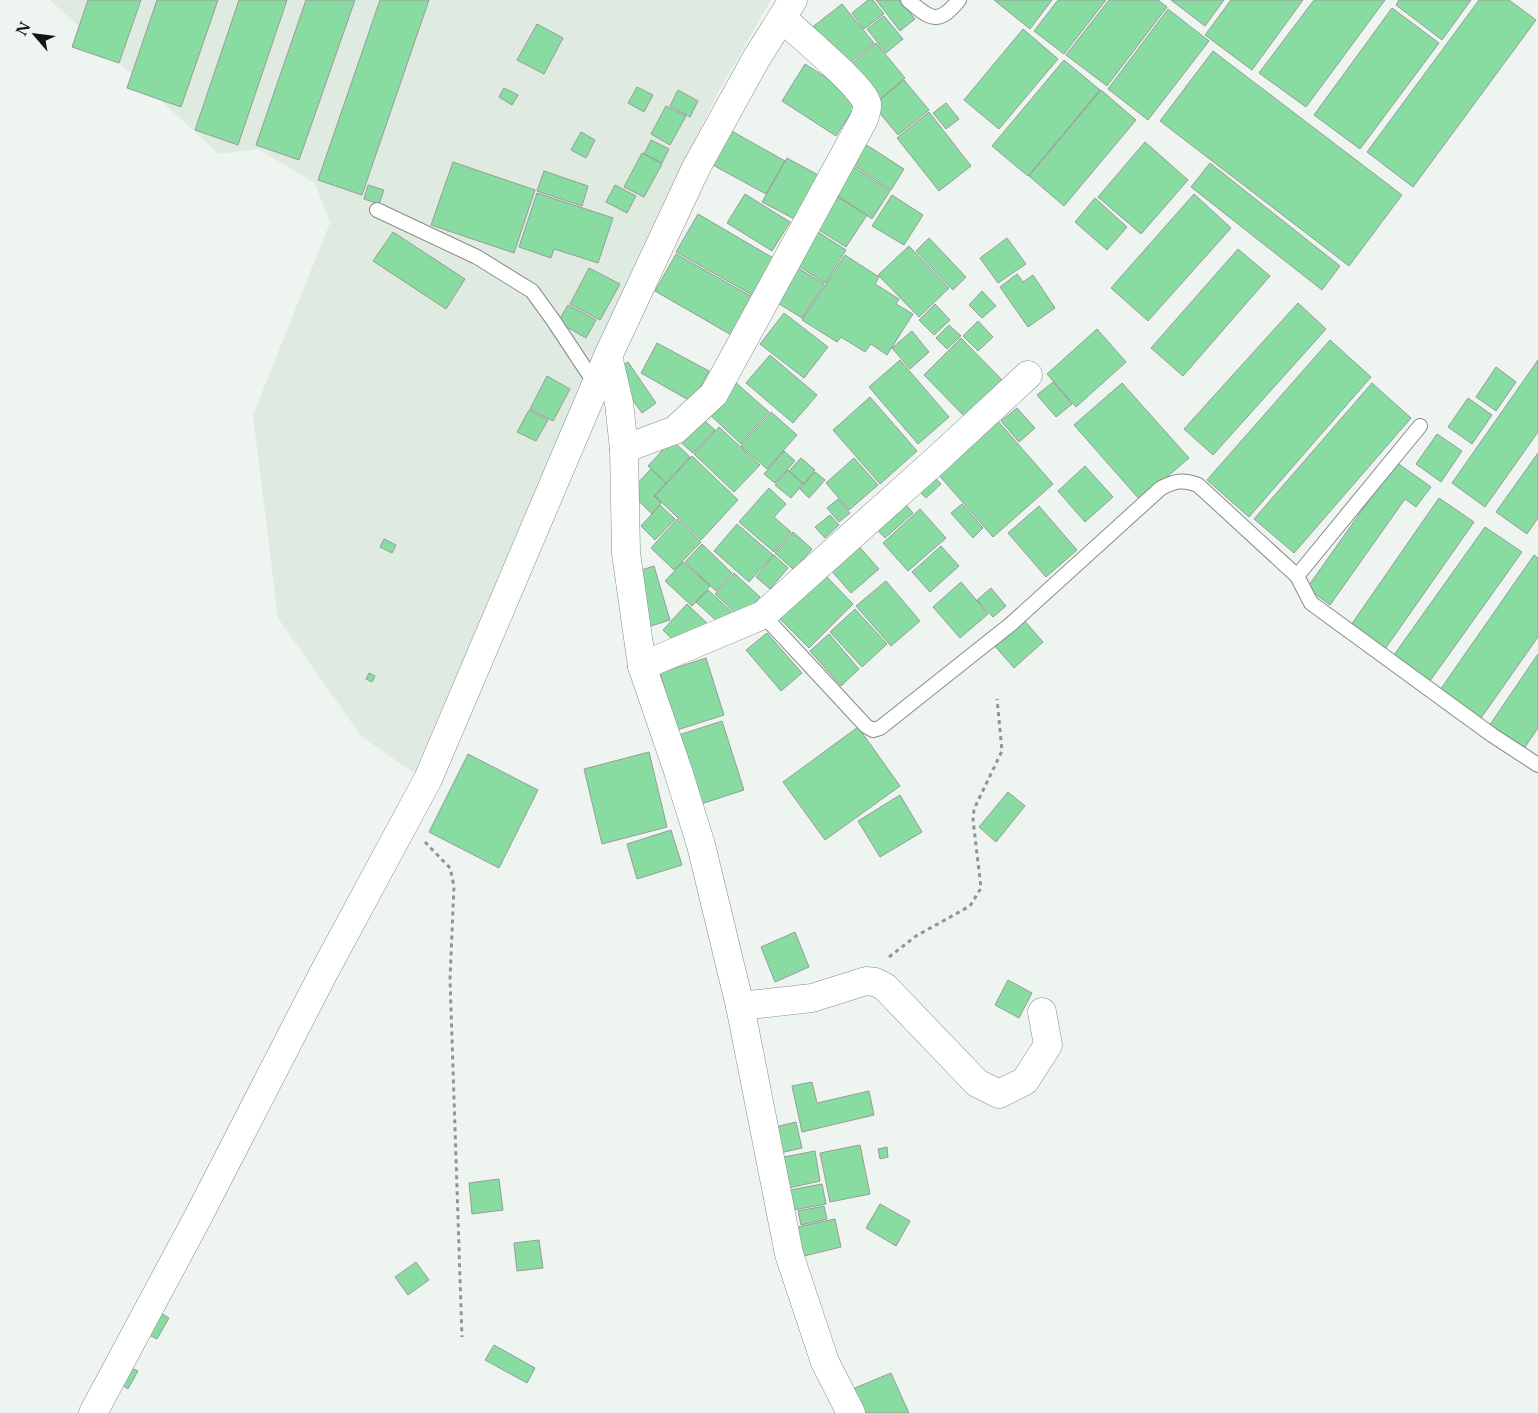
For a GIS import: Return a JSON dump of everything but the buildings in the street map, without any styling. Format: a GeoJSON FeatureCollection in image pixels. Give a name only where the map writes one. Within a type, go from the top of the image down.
{"type":"FeatureCollection","features":[{"type":"Feature","properties":{"kind":"street"},"geometry":{"type":"LineString","coordinates":[[93,1413],[198,1217],[323,974],[428,779],[608,356],[696,168],[756,59],[787,9],[863,95],[868,103],[864,119],[714,394],[675,430],[624,449]]}},
{"type":"Feature","properties":{"kind":"street"},"geometry":{"type":"LineString","coordinates":[[608,356],[619,403],[624,449],[626,553],[642,666],[701,845],[740,1006],[788,1254],[825,1362],[851,1413]]}},
{"type":"Feature","properties":{"kind":"street"},"geometry":{"type":"LineString","coordinates":[[642,666],[763,614],[934,462],[1028,375]]}},
{"type":"Feature","properties":{"kind":"street"},"geometry":{"type":"LineString","coordinates":[[740,1006],[812,998],[866,981],[875,982],[885,987],[976,1083],[999,1094],[1025,1081],[1048,1045],[1042,1012]]}},
{"type":"Feature","properties":{"kind":"lane"},"geometry":{"type":"LineString","coordinates":[[908,0],[926,16],[939,17],[950,12],[959,0]]}},
{"type":"Feature","properties":{"kind":"lane"},"geometry":{"type":"LineString","coordinates":[[377,210],[477,257],[532,291],[554,320],[596,385]]}},
{"type":"Feature","properties":{"kind":"lane"},"geometry":{"type":"LineString","coordinates":[[1297,576],[1420,426]]}},
{"type":"Feature","properties":{"kind":"lane"},"geometry":{"type":"LineString","coordinates":[[763,614],[866,726],[873,730],[880,728],[1011,624],[1161,488],[1175,481],[1188,481],[1198,485],[1297,576],[1311,603],[1492,735],[1538,765]]}},
{"type":"Feature","properties":{"kind":"path"},"geometry":{"type":"LineString","coordinates":[[875,982],[890,956],[916,936],[970,906],[981,888],[973,820],[974,808],[1002,751],[998,699]]}},
{"type":"Feature","properties":{"kind":"path"},"geometry":{"type":"LineString","coordinates":[[405,822],[450,868],[454,886],[450,979],[462,1337]]}},
{"type":"Feature","properties":{"kind":"shaded area"},"geometry":{"type":"Polygon","coordinates":[[[50,0],[771,0],[720,89],[654,223],[414,773],[361,736],[278,618],[253,415],[330,223],[315,183],[258,149],[219,154],[50,0]]]}}]}
